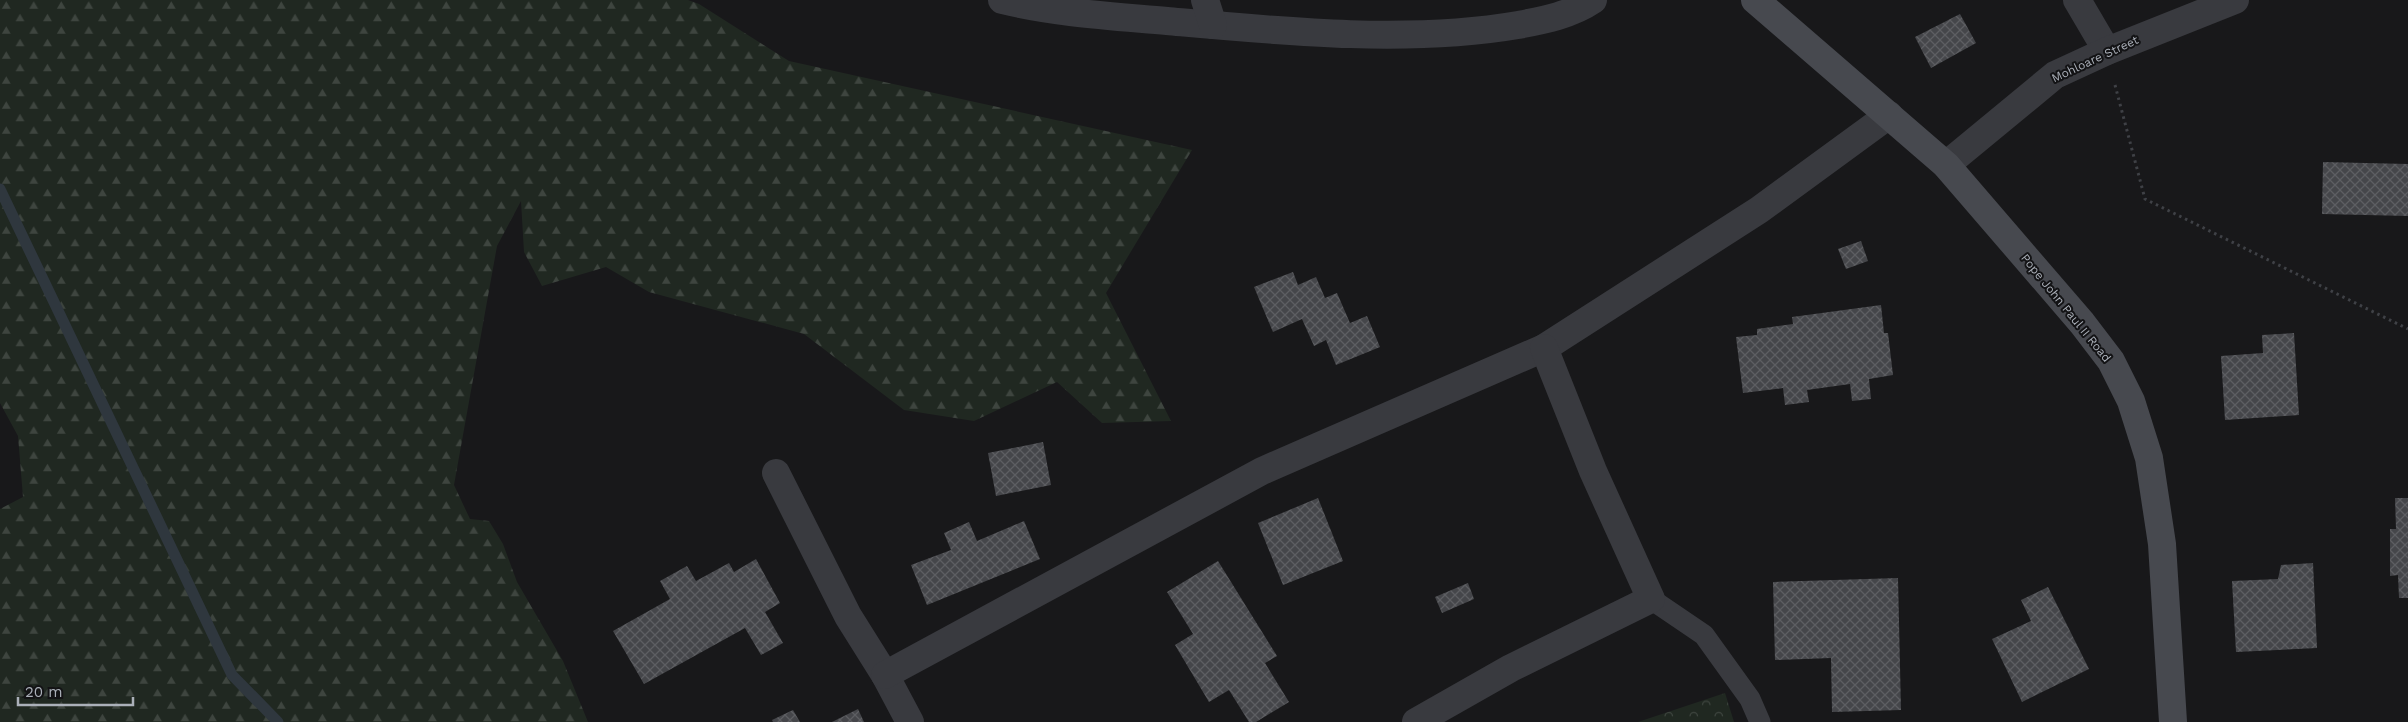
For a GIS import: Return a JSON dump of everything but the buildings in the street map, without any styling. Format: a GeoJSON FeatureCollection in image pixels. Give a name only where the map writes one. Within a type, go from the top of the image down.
{"type":"FeatureCollection","features":[{"type":"Feature","properties":{"kind":"main road","name":"Pope John Paul II Road"},"geometry":{"type":"LineString","coordinates":[[1755,0],[1946,164],[2082,323],[2111,361],[2131,401],[2148,458],[2162,544],[2173,722]]}},
{"type":"Feature","properties":{"kind":"street"},"geometry":{"type":"LineString","coordinates":[[1002,0],[1039,9],[1213,25],[1357,34],[1434,34],[1496,28],[1549,19],[1584,6],[1593,0]]}},
{"type":"Feature","properties":{"kind":"street"},"geometry":{"type":"LineString","coordinates":[[1204,0],[1213,25]]}},
{"type":"Feature","properties":{"kind":"street"},"geometry":{"type":"LineString","coordinates":[[2077,0],[2107,51]]}},
{"type":"Feature","properties":{"kind":"street","name":"Mohloare Street"},"geometry":{"type":"LineString","coordinates":[[1946,164],[2055,76],[2107,51],[2235,0]]}},
{"type":"Feature","properties":{"kind":"street"},"geometry":{"type":"LineString","coordinates":[[885,675],[1262,471],[1544,348],[1759,210],[1889,115]]}},
{"type":"Feature","properties":{"kind":"street"},"geometry":{"type":"LineString","coordinates":[[1416,722],[1512,668],[1651,599],[1593,470],[1544,348]]}},
{"type":"Feature","properties":{"kind":"street"},"geometry":{"type":"LineString","coordinates":[[776,473],[848,616],[885,675],[910,722]]}},
{"type":"Feature","properties":{"kind":"lane"},"geometry":{"type":"LineString","coordinates":[[1651,599],[1704,634],[1750,699],[1760,722]]}},
{"type":"Feature","properties":{"kind":"path"},"geometry":{"type":"LineString","coordinates":[[2107,51],[2145,199],[2408,329]]}},
{"type":"Feature","properties":{"kind":"green space"},"geometry":{"type":"Polygon","coordinates":[[[0,0],[688,0],[699,4],[789,61],[1192,150],[1106,293],[1171,421],[1102,423],[1057,382],[974,421],[904,410],[804,334],[649,292],[606,267],[542,286],[524,252],[521,201],[497,246],[454,485],[470,519],[489,521],[503,544],[517,582],[563,661],[588,722],[0,722],[0,509],[23,497],[18,436],[0,403],[0,0]]]}},
{"type":"Feature","properties":{"kind":"green space"},"geometry":{"type":"Polygon","coordinates":[[[1725,693],[1734,722],[1638,722],[1725,693]]]}},
{"type":"Feature","properties":{"kind":"waterway"},"geometry":{"type":"LineString","coordinates":[[0,189],[232,675],[278,722]]}}]}
